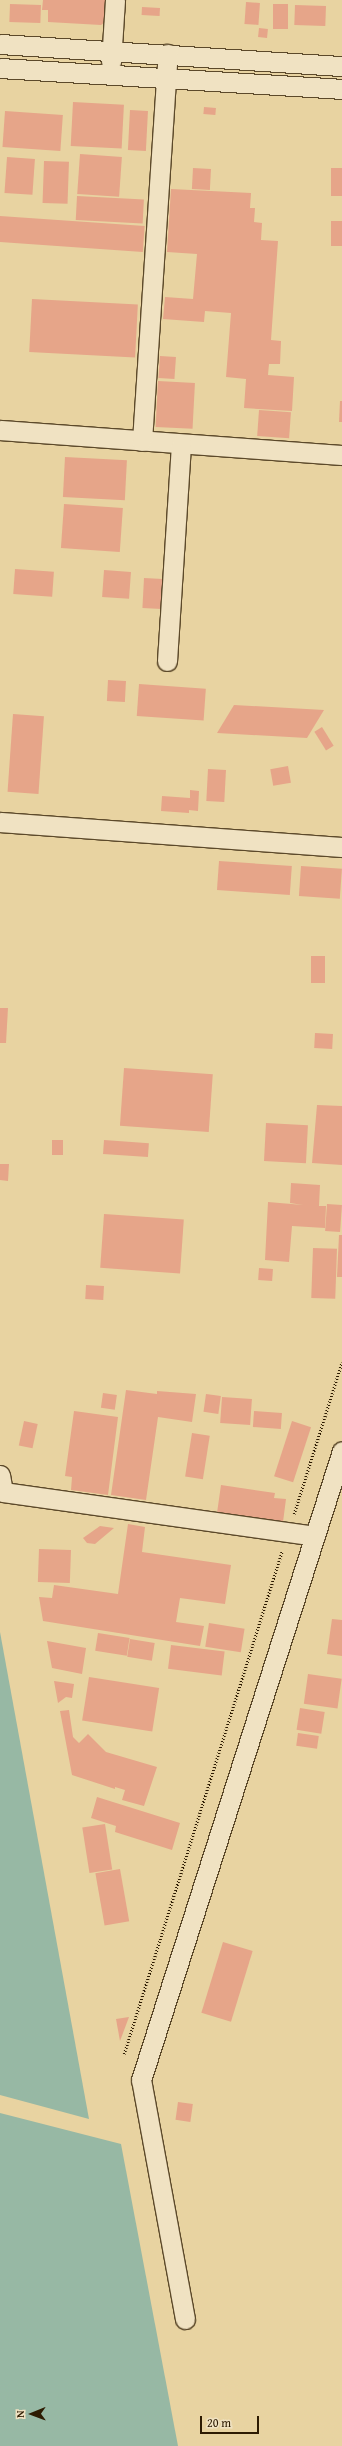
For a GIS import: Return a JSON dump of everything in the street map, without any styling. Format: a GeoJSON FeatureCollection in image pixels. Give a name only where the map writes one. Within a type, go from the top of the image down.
{"type":"FeatureCollection","features":[{"type":"Feature","properties":{"kind":"street"},"geometry":{"type":"LineString","coordinates":[[110,74],[116,0]]}},
{"type":"Feature","properties":{"kind":"street"},"geometry":{"type":"LineString","coordinates":[[0,44],[342,66]]}},
{"type":"Feature","properties":{"kind":"street"},"geometry":{"type":"LineString","coordinates":[[142,441],[168,54]]}},
{"type":"Feature","properties":{"kind":"street"},"geometry":{"type":"LineString","coordinates":[[0,68],[342,89]]}},
{"type":"Feature","properties":{"kind":"street"},"geometry":{"type":"LineString","coordinates":[[0,430],[342,455]]}},
{"type":"Feature","properties":{"kind":"street"},"geometry":{"type":"LineString","coordinates":[[167,661],[181,444]]}},
{"type":"Feature","properties":{"kind":"street"},"geometry":{"type":"LineString","coordinates":[[0,822],[342,847]]}},
{"type":"Feature","properties":{"kind":"street"},"geometry":{"type":"LineString","coordinates":[[185,2319],[141,2080],[342,1450]]}},
{"type":"Feature","properties":{"kind":"street"},"geometry":{"type":"LineString","coordinates":[[2,1483],[315,1536]]}},
{"type":"Feature","properties":{"kind":"path"},"geometry":{"type":"LineString","coordinates":[[124,2054],[342,1362]]}},
{"type":"Feature","properties":{"kind":"shaded area"},"geometry":{"type":"Polygon","coordinates":[[[0,1632],[89,2119],[0,2095],[0,1632]]]}},
{"type":"Feature","properties":{"kind":"shaded area"},"geometry":{"type":"Polygon","coordinates":[[[0,2113],[121,2144],[178,2446],[0,2446],[0,2113]]]}},
{"type":"Feature","properties":{"kind":"building"},"geometry":{"type":"Polygon","coordinates":[[[43,0],[109,0],[108,20],[101,25],[48,22],[48,10],[42,10],[43,0]]]}},
{"type":"Feature","properties":{"kind":"building"},"geometry":{"type":"Polygon","coordinates":[[[246,2],[260,3],[258,25],[244,24],[246,2]]]}},
{"type":"Feature","properties":{"kind":"building"},"geometry":{"type":"Polygon","coordinates":[[[10,4],[41,5],[40,23],[9,22],[10,4]]]}},
{"type":"Feature","properties":{"kind":"building"},"geometry":{"type":"Polygon","coordinates":[[[273,4],[288,4],[288,29],[273,29],[273,4]]]}},
{"type":"Feature","properties":{"kind":"building"},"geometry":{"type":"Polygon","coordinates":[[[295,5],[326,6],[325,26],[294,25],[295,5]]]}},
{"type":"Feature","properties":{"kind":"building"},"geometry":{"type":"Polygon","coordinates":[[[142,7],[160,8],[160,16],[142,15],[142,7]]]}},
{"type":"Feature","properties":{"kind":"building"},"geometry":{"type":"Polygon","coordinates":[[[259,28],[268,29],[267,38],[258,37],[259,28]]]}},
{"type":"Feature","properties":{"kind":"building"},"geometry":{"type":"Polygon","coordinates":[[[73,102],[124,105],[122,149],[71,146],[73,102]]]}},
{"type":"Feature","properties":{"kind":"building"},"geometry":{"type":"Polygon","coordinates":[[[204,107],[216,108],[215,115],[203,114],[204,107]]]}},
{"type":"Feature","properties":{"kind":"building"},"geometry":{"type":"Polygon","coordinates":[[[130,110],[148,111],[146,151],[128,150],[130,110]]]}},
{"type":"Feature","properties":{"kind":"building"},"geometry":{"type":"Polygon","coordinates":[[[5,111],[63,115],[60,151],[2,147],[5,111]]]}},
{"type":"Feature","properties":{"kind":"building"},"geometry":{"type":"Polygon","coordinates":[[[80,154],[122,157],[119,197],[77,194],[80,154]]]}},
{"type":"Feature","properties":{"kind":"building"},"geometry":{"type":"Polygon","coordinates":[[[7,157],[35,159],[32,195],[4,193],[7,157]]]}},
{"type":"Feature","properties":{"kind":"building"},"geometry":{"type":"Polygon","coordinates":[[[44,161],[69,162],[68,204],[43,203],[44,161]]]}},
{"type":"Feature","properties":{"kind":"building"},"geometry":{"type":"Polygon","coordinates":[[[193,168],[211,169],[210,190],[192,189],[193,168]]]}},
{"type":"Feature","properties":{"kind":"building"},"geometry":{"type":"Polygon","coordinates":[[[331,168],[342,168],[342,196],[331,196],[331,168]]]}},
{"type":"Feature","properties":{"kind":"building"},"geometry":{"type":"Polygon","coordinates":[[[171,189],[251,193],[250,208],[255,208],[254,222],[262,223],[261,240],[278,241],[271,340],[281,341],[280,364],[269,364],[268,375],[294,377],[292,411],[244,408],[246,379],[226,377],[231,313],[205,311],[204,322],[163,319],[165,297],[193,299],[197,254],[167,252],[171,189]]]}},
{"type":"Feature","properties":{"kind":"building"},"geometry":{"type":"Polygon","coordinates":[[[77,196],[144,200],[143,223],[76,220],[77,196]]]}},
{"type":"Feature","properties":{"kind":"building"},"geometry":{"type":"Polygon","coordinates":[[[0,216],[145,226],[143,252],[0,242],[0,216]]]}},
{"type":"Feature","properties":{"kind":"building"},"geometry":{"type":"Polygon","coordinates":[[[331,221],[342,221],[342,246],[331,246],[331,221]]]}},
{"type":"Feature","properties":{"kind":"building"},"geometry":{"type":"Polygon","coordinates":[[[32,299],[138,305],[135,357],[29,352],[32,299]]]}},
{"type":"Feature","properties":{"kind":"building"},"geometry":{"type":"Polygon","coordinates":[[[160,356],[176,357],[174,379],[158,378],[160,356]]]}},
{"type":"Feature","properties":{"kind":"building"},"geometry":{"type":"Polygon","coordinates":[[[158,381],[195,383],[193,429],[156,427],[158,381]]]}},
{"type":"Feature","properties":{"kind":"building"},"geometry":{"type":"Polygon","coordinates":[[[340,401],[342,401],[342,422],[339,422],[340,401]]]}},
{"type":"Feature","properties":{"kind":"building"},"geometry":{"type":"Polygon","coordinates":[[[259,410],[291,412],[289,438],[257,436],[259,410]]]}},
{"type":"Feature","properties":{"kind":"building"},"geometry":{"type":"Polygon","coordinates":[[[65,457],[127,460],[125,500],[63,497],[65,457]]]}},
{"type":"Feature","properties":{"kind":"building"},"geometry":{"type":"Polygon","coordinates":[[[64,504],[123,508],[120,552],[61,548],[64,504]]]}},
{"type":"Feature","properties":{"kind":"building"},"geometry":{"type":"Polygon","coordinates":[[[15,569],[54,572],[52,597],[13,594],[15,569]]]}},
{"type":"Feature","properties":{"kind":"building"},"geometry":{"type":"Polygon","coordinates":[[[104,570],[131,572],[129,599],[102,597],[104,570]]]}},
{"type":"Feature","properties":{"kind":"building"},"geometry":{"type":"Polygon","coordinates":[[[144,578],[163,579],[161,609],[142,608],[144,578]]]}},
{"type":"Feature","properties":{"kind":"building"},"geometry":{"type":"Polygon","coordinates":[[[108,680],[126,681],[125,702],[107,701],[108,680]]]}},
{"type":"Feature","properties":{"kind":"building"},"geometry":{"type":"Polygon","coordinates":[[[139,684],[206,689],[204,721],[137,716],[139,684]]]}},
{"type":"Feature","properties":{"kind":"building"},"geometry":{"type":"Polygon","coordinates":[[[234,705],[324,710],[307,738],[217,733],[234,705]]]}},
{"type":"Feature","properties":{"kind":"building"},"geometry":{"type":"Polygon","coordinates":[[[13,714],[44,716],[38,794],[8,792],[13,714]]]}},
{"type":"Feature","properties":{"kind":"building"},"geometry":{"type":"Polygon","coordinates":[[[322,727],[334,746],[326,750],[314,732],[322,727]]]}},
{"type":"Feature","properties":{"kind":"building"},"geometry":{"type":"Polygon","coordinates":[[[288,766],[291,783],[273,786],[270,769],[288,766]]]}},
{"type":"Feature","properties":{"kind":"building"},"geometry":{"type":"Polygon","coordinates":[[[208,769],[226,770],[224,802],[206,801],[208,769]]]}},
{"type":"Feature","properties":{"kind":"building"},"geometry":{"type":"Polygon","coordinates":[[[190,790],[199,791],[198,811],[189,810],[189,813],[161,811],[162,796],[190,798],[190,790]]]}},
{"type":"Feature","properties":{"kind":"building"},"geometry":{"type":"Polygon","coordinates":[[[219,861],[292,866],[290,895],[217,890],[219,861]]]}},
{"type":"Feature","properties":{"kind":"building"},"geometry":{"type":"Polygon","coordinates":[[[301,866],[342,869],[340,899],[299,896],[301,866]]]}},
{"type":"Feature","properties":{"kind":"building"},"geometry":{"type":"Polygon","coordinates":[[[311,956],[325,956],[325,983],[311,983],[311,956]]]}},
{"type":"Feature","properties":{"kind":"building"},"geometry":{"type":"Polygon","coordinates":[[[0,1008],[8,1008],[6,1043],[0,1043],[0,1008]]]}},
{"type":"Feature","properties":{"kind":"building"},"geometry":{"type":"Polygon","coordinates":[[[315,1033],[333,1034],[332,1049],[314,1048],[315,1033]]]}},
{"type":"Feature","properties":{"kind":"building"},"geometry":{"type":"Polygon","coordinates":[[[124,1068],[213,1074],[209,1132],[120,1126],[124,1068]]]}},
{"type":"Feature","properties":{"kind":"building"},"geometry":{"type":"Polygon","coordinates":[[[317,1105],[342,1106],[342,1165],[312,1163],[317,1105]]]}},
{"type":"Feature","properties":{"kind":"building"},"geometry":{"type":"Polygon","coordinates":[[[266,1123],[308,1125],[306,1163],[264,1161],[266,1123]]]}},
{"type":"Feature","properties":{"kind":"building"},"geometry":{"type":"Polygon","coordinates":[[[52,1140],[63,1140],[63,1155],[52,1155],[52,1140]]]}},
{"type":"Feature","properties":{"kind":"building"},"geometry":{"type":"Polygon","coordinates":[[[104,1140],[149,1143],[148,1157],[103,1154],[104,1140]]]}},
{"type":"Feature","properties":{"kind":"building"},"geometry":{"type":"Polygon","coordinates":[[[0,1164],[9,1164],[8,1181],[0,1180],[0,1164]]]}},
{"type":"Feature","properties":{"kind":"building"},"geometry":{"type":"Polygon","coordinates":[[[291,1183],[320,1185],[319,1206],[326,1206],[325,1228],[292,1226],[289,1262],[265,1260],[268,1202],[303,1205],[290,1203],[291,1183]]]}},
{"type":"Feature","properties":{"kind":"building"},"geometry":{"type":"Polygon","coordinates":[[[327,1204],[342,1205],[340,1232],[325,1231],[327,1204]]]}},
{"type":"Feature","properties":{"kind":"building"},"geometry":{"type":"Polygon","coordinates":[[[104,1214],[184,1220],[180,1273],[100,1268],[104,1214]]]}},
{"type":"Feature","properties":{"kind":"building"},"geometry":{"type":"Polygon","coordinates":[[[339,1235],[342,1235],[342,1277],[337,1277],[339,1235]]]}},
{"type":"Feature","properties":{"kind":"building"},"geometry":{"type":"Polygon","coordinates":[[[313,1248],[337,1249],[335,1299],[311,1298],[313,1248]]]}},
{"type":"Feature","properties":{"kind":"building"},"geometry":{"type":"Polygon","coordinates":[[[259,1268],[273,1269],[272,1281],[258,1280],[259,1268]]]}},
{"type":"Feature","properties":{"kind":"building"},"geometry":{"type":"Polygon","coordinates":[[[86,1285],[104,1286],[103,1300],[85,1299],[86,1285]]]}},
{"type":"Feature","properties":{"kind":"building"},"geometry":{"type":"Polygon","coordinates":[[[126,1390],[157,1394],[157,1391],[196,1394],[192,1422],[158,1417],[146,1500],[111,1495],[126,1390]]]}},
{"type":"Feature","properties":{"kind":"building"},"geometry":{"type":"Polygon","coordinates":[[[103,1393],[117,1395],[115,1410],[101,1408],[103,1393]]]}},
{"type":"Feature","properties":{"kind":"building"},"geometry":{"type":"Polygon","coordinates":[[[206,1394],[221,1396],[218,1414],[203,1412],[206,1394]]]}},
{"type":"Feature","properties":{"kind":"building"},"geometry":{"type":"Polygon","coordinates":[[[222,1397],[252,1399],[250,1425],[220,1423],[222,1397]]]}},
{"type":"Feature","properties":{"kind":"building"},"geometry":{"type":"Polygon","coordinates":[[[74,1411],[118,1417],[108,1495],[71,1490],[72,1477],[65,1476],[74,1411]]]}},
{"type":"Feature","properties":{"kind":"building"},"geometry":{"type":"Polygon","coordinates":[[[254,1411],[282,1413],[281,1429],[253,1427],[254,1411]]]}},
{"type":"Feature","properties":{"kind":"building"},"geometry":{"type":"Polygon","coordinates":[[[24,1421],[38,1424],[32,1448],[19,1445],[24,1421]]]}},
{"type":"Feature","properties":{"kind":"building"},"geometry":{"type":"Polygon","coordinates":[[[292,1421],[311,1427],[293,1482],[274,1476],[292,1421]]]}},
{"type":"Feature","properties":{"kind":"building"},"geometry":{"type":"Polygon","coordinates":[[[192,1433],[210,1436],[203,1479],[185,1476],[192,1433]]]}},
{"type":"Feature","properties":{"kind":"building"},"geometry":{"type":"Polygon","coordinates":[[[221,1485],[275,1493],[274,1498],[286,1499],[283,1522],[217,1513],[221,1485]]]}},
{"type":"Feature","properties":{"kind":"building"},"geometry":{"type":"Polygon","coordinates":[[[128,1524],[145,1527],[142,1552],[231,1565],[225,1604],[180,1598],[176,1622],[204,1626],[200,1646],[43,1621],[39,1597],[52,1598],[54,1585],[118,1594],[128,1524]]]}},
{"type":"Feature","properties":{"kind":"building"},"geometry":{"type":"Polygon","coordinates":[[[100,1526],[114,1528],[95,1544],[87,1543],[83,1538],[100,1526]]]}},
{"type":"Feature","properties":{"kind":"building"},"geometry":{"type":"Polygon","coordinates":[[[39,1549],[71,1550],[70,1583],[38,1582],[39,1549]]]}},
{"type":"Feature","properties":{"kind":"building"},"geometry":{"type":"Polygon","coordinates":[[[332,1619],[342,1620],[342,1656],[327,1654],[332,1619]]]}},
{"type":"Feature","properties":{"kind":"building"},"geometry":{"type":"Polygon","coordinates":[[[209,1623],[245,1629],[241,1652],[205,1647],[209,1623]]]}},
{"type":"Feature","properties":{"kind":"building"},"geometry":{"type":"Polygon","coordinates":[[[98,1633],[130,1638],[127,1656],[95,1651],[98,1633]]]}},
{"type":"Feature","properties":{"kind":"building"},"geometry":{"type":"Polygon","coordinates":[[[130,1639],[155,1643],[152,1661],[127,1657],[130,1639]]]}},
{"type":"Feature","properties":{"kind":"building"},"geometry":{"type":"Polygon","coordinates":[[[47,1641],[86,1648],[82,1674],[52,1668],[47,1641]]]}},
{"type":"Feature","properties":{"kind":"building"},"geometry":{"type":"Polygon","coordinates":[[[171,1645],[225,1652],[222,1675],[168,1669],[171,1645]]]}},
{"type":"Feature","properties":{"kind":"building"},"geometry":{"type":"Polygon","coordinates":[[[308,1674],[342,1679],[337,1708],[304,1704],[308,1674]]]}},
{"type":"Feature","properties":{"kind":"building"},"geometry":{"type":"Polygon","coordinates":[[[89,1677],[159,1688],[152,1732],[82,1720],[89,1677]]]}},
{"type":"Feature","properties":{"kind":"building"},"geometry":{"type":"Polygon","coordinates":[[[54,1681],[74,1684],[72,1698],[66,1697],[58,1703],[54,1681]]]}},
{"type":"Feature","properties":{"kind":"building"},"geometry":{"type":"Polygon","coordinates":[[[300,1708],[325,1712],[321,1734],[297,1730],[300,1708]]]}},
{"type":"Feature","properties":{"kind":"building"},"geometry":{"type":"Polygon","coordinates":[[[69,1710],[73,1737],[79,1743],[88,1734],[106,1752],[157,1767],[144,1806],[122,1800],[125,1790],[115,1787],[115,1789],[72,1775],[60,1711],[69,1710]]]}},
{"type":"Feature","properties":{"kind":"building"},"geometry":{"type":"Polygon","coordinates":[[[298,1733],[319,1736],[317,1749],[296,1746],[298,1733]]]}},
{"type":"Feature","properties":{"kind":"building"},"geometry":{"type":"Polygon","coordinates":[[[97,1797],[180,1823],[172,1850],[115,1832],[116,1826],[91,1818],[97,1797]]]}},
{"type":"Feature","properties":{"kind":"building"},"geometry":{"type":"Polygon","coordinates":[[[105,1824],[112,1869],[89,1873],[82,1828],[105,1824]]]}},
{"type":"Feature","properties":{"kind":"building"},"geometry":{"type":"Polygon","coordinates":[[[120,1869],[129,1921],[105,1926],[95,1873],[120,1869]]]}},
{"type":"Feature","properties":{"kind":"building"},"geometry":{"type":"Polygon","coordinates":[[[223,1942],[253,1951],[231,2022],[201,2013],[223,1942]]]}},
{"type":"Feature","properties":{"kind":"building"},"geometry":{"type":"Polygon","coordinates":[[[129,2017],[120,2041],[116,2019],[129,2017]]]}},
{"type":"Feature","properties":{"kind":"building"},"geometry":{"type":"Polygon","coordinates":[[[178,2102],[193,2104],[190,2122],[175,2120],[178,2102]]]}}]}
